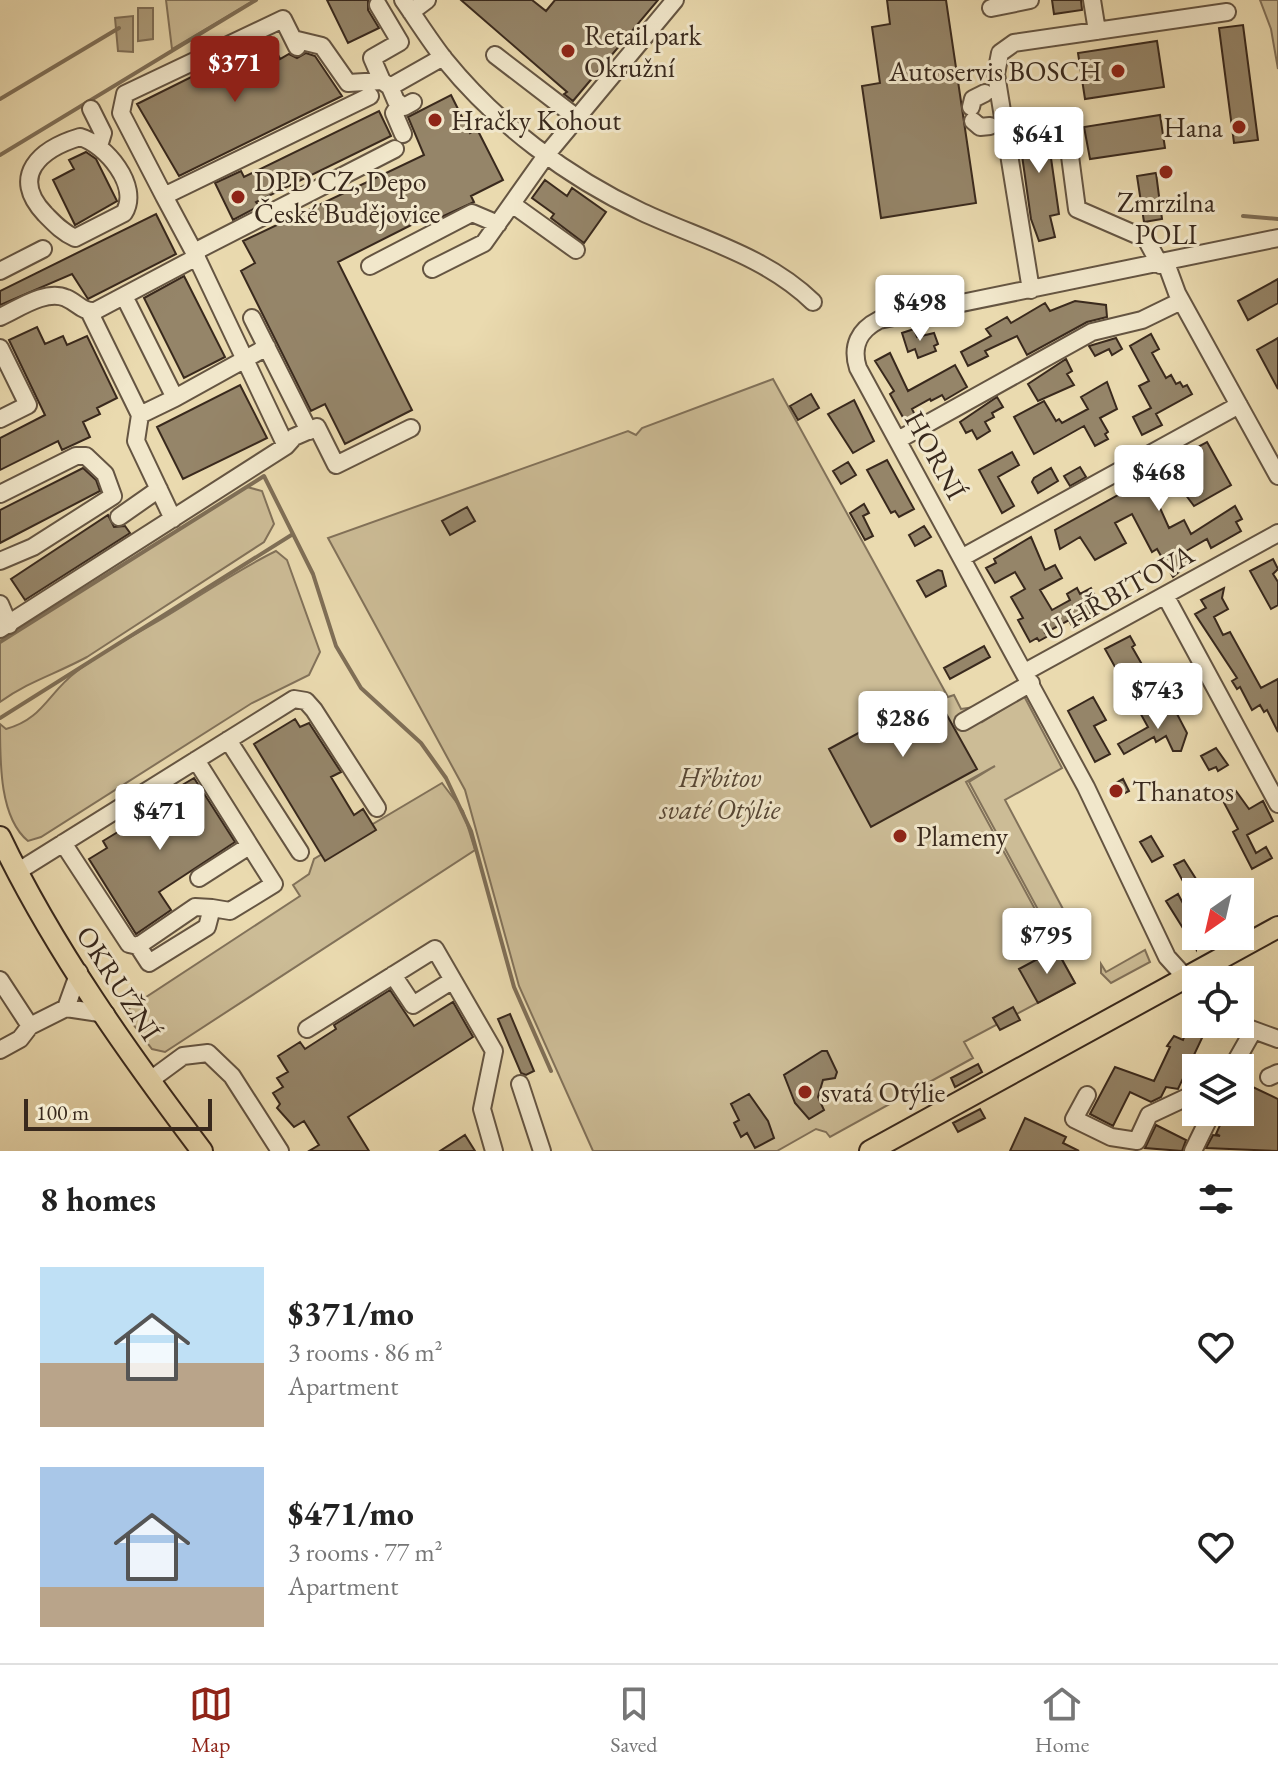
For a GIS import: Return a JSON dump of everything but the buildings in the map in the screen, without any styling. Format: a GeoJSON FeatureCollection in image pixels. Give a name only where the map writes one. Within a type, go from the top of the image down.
{"type":"FeatureCollection","features":[{"type":"Feature","properties":{"kind":"main road","name":"OKRUŽNÍ"},"geometry":{"type":"LineString","coordinates":[[0,837],[17,872],[149,1081],[202,1151]]}},
{"type":"Feature","properties":{"kind":"main road"},"geometry":{"type":"LineString","coordinates":[[1218,966],[1278,927]]}},
{"type":"Feature","properties":{"kind":"main road"},"geometry":{"type":"LineString","coordinates":[[870,1151],[1182,989]]}},
{"type":"Feature","properties":{"kind":"street"},"geometry":{"type":"LineString","coordinates":[[427,0],[407,6],[443,57],[499,117],[547,154],[639,211],[755,261],[787,280],[813,302]]}},
{"type":"Feature","properties":{"kind":"street"},"geometry":{"type":"LineString","coordinates":[[432,269],[484,243],[547,154],[675,0]]}},
{"type":"Feature","properties":{"kind":"street"},"geometry":{"type":"LineString","coordinates":[[991,8],[1030,0]]}},
{"type":"Feature","properties":{"kind":"street"},"geometry":{"type":"LineString","coordinates":[[1092,0],[1097,31]]}},
{"type":"Feature","properties":{"kind":"street"},"geometry":{"type":"LineString","coordinates":[[89,311],[124,296],[399,142],[394,113],[407,103],[386,84],[372,58],[400,42],[378,5]]}},
{"type":"Feature","properties":{"kind":"street"},"geometry":{"type":"LineString","coordinates":[[1031,290],[996,74],[1000,53],[1014,43],[1227,12]]}},
{"type":"Feature","properties":{"kind":"street"},"geometry":{"type":"LineString","coordinates":[[286,446],[195,254],[121,113],[125,94],[283,19],[295,43],[322,46],[348,83],[386,84],[443,57]]}},
{"type":"Feature","properties":{"kind":"street"},"geometry":{"type":"LineString","coordinates":[[495,55],[577,118]]}},
{"type":"Feature","properties":{"kind":"street"},"geometry":{"type":"LineString","coordinates":[[985,93],[973,99],[972,114],[980,127],[990,126]]}},
{"type":"Feature","properties":{"kind":"street"},"geometry":{"type":"LineString","coordinates":[[164,196],[370,96]]}},
{"type":"Feature","properties":{"kind":"street"},"geometry":{"type":"LineString","coordinates":[[91,109],[103,133],[99,146]]}},
{"type":"Feature","properties":{"kind":"street"},"geometry":{"type":"LineString","coordinates":[[1066,126],[1077,209],[1146,239],[1163,264],[1278,476]]}},
{"type":"Feature","properties":{"kind":"street"},"geometry":{"type":"LineString","coordinates":[[80,137],[99,146],[125,185],[128,207],[124,213],[75,238],[64,233],[31,197],[27,184],[40,155],[58,143],[80,137]]}},
{"type":"Feature","properties":{"kind":"street"},"geometry":{"type":"LineString","coordinates":[[125,185],[151,170]]}},
{"type":"Feature","properties":{"kind":"street"},"geometry":{"type":"LineString","coordinates":[[512,204],[576,250]]}},
{"type":"Feature","properties":{"kind":"street"},"geometry":{"type":"LineString","coordinates":[[370,266],[472,213],[498,224]]}},
{"type":"Feature","properties":{"kind":"street","name":"HORNÍ"},"geometry":{"type":"LineString","coordinates":[[1182,974],[1167,957],[1028,678],[858,368],[855,349],[862,332],[879,320],[1278,238]]}},
{"type":"Feature","properties":{"kind":"street"},"geometry":{"type":"LineString","coordinates":[[0,271],[43,249]]}},
{"type":"Feature","properties":{"kind":"street"},"geometry":{"type":"LineString","coordinates":[[124,296],[175,398]]}},
{"type":"Feature","properties":{"kind":"street"},"geometry":{"type":"LineString","coordinates":[[0,317],[44,297],[64,297],[89,311],[140,415],[136,441],[173,519]]}},
{"type":"Feature","properties":{"kind":"street"},"geometry":{"type":"LineString","coordinates":[[898,440],[1092,332],[1142,320],[1181,301]]}},
{"type":"Feature","properties":{"kind":"street"},"geometry":{"type":"LineString","coordinates":[[252,318],[309,431]]}},
{"type":"Feature","properties":{"kind":"street"},"geometry":{"type":"LineString","coordinates":[[140,415],[267,347]]}},
{"type":"Feature","properties":{"kind":"street"},"geometry":{"type":"LineString","coordinates":[[0,348],[28,405],[0,419]]}},
{"type":"Feature","properties":{"kind":"street"},"geometry":{"type":"LineString","coordinates":[[963,557],[1239,405]]}},
{"type":"Feature","properties":{"kind":"street"},"geometry":{"type":"LineString","coordinates":[[0,604],[5,627],[317,427],[336,465],[411,428]]}},
{"type":"Feature","properties":{"kind":"street"},"geometry":{"type":"LineString","coordinates":[[0,494],[76,456],[86,456],[105,474],[113,496],[33,547],[0,561]]}},
{"type":"Feature","properties":{"kind":"street"},"geometry":{"type":"LineString","coordinates":[[119,517],[159,489]]}},
{"type":"Feature","properties":{"kind":"street","name":"U HŘBITOVA"},"geometry":{"type":"LineString","coordinates":[[963,722],[1028,678],[1278,533]]}},
{"type":"Feature","properties":{"kind":"street"},"geometry":{"type":"LineString","coordinates":[[1166,597],[1278,804]]}},
{"type":"Feature","properties":{"kind":"street"},"geometry":{"type":"LineString","coordinates":[[17,872],[294,699],[306,701],[377,808]]}},
{"type":"Feature","properties":{"kind":"street"},"geometry":{"type":"LineString","coordinates":[[228,740],[300,852]]}},
{"type":"Feature","properties":{"kind":"street"},"geometry":{"type":"LineString","coordinates":[[63,843],[129,944],[138,946],[149,963],[207,927],[212,908],[230,911],[274,884],[196,760]]}},
{"type":"Feature","properties":{"kind":"street"},"geometry":{"type":"LineString","coordinates":[[199,878],[249,846]]}},
{"type":"Feature","properties":{"kind":"street"},"geometry":{"type":"LineString","coordinates":[[307,1029],[435,949],[494,1051],[482,1109],[494,1151]]}},
{"type":"Feature","properties":{"kind":"street"},"geometry":{"type":"LineString","coordinates":[[66,1008],[79,972]]}},
{"type":"Feature","properties":{"kind":"street"},"geometry":{"type":"LineString","coordinates":[[393,975],[413,1005],[453,980]]}},
{"type":"Feature","properties":{"kind":"street"},"geometry":{"type":"LineString","coordinates":[[0,980],[30,1026]]}},
{"type":"Feature","properties":{"kind":"street"},"geometry":{"type":"LineString","coordinates":[[0,1050],[20,1039],[30,1026],[66,1008],[106,1014]]}},
{"type":"Feature","properties":{"kind":"street"},"geometry":{"type":"LineString","coordinates":[[1254,1031],[1278,1039]]}},
{"type":"Feature","properties":{"kind":"street"},"geometry":{"type":"LineString","coordinates":[[149,1081],[183,1056],[208,1053],[232,1076],[280,1151]]}},
{"type":"Feature","properties":{"kind":"street"},"geometry":{"type":"LineString","coordinates":[[520,1084],[542,1151]]}},
{"type":"Feature","properties":{"kind":"street"},"geometry":{"type":"LineString","coordinates":[[1087,1095],[1074,1119],[1111,1137],[1137,1141],[1149,1115],[1182,1100]]}},
{"type":"Feature","properties":{"kind":"street"},"geometry":{"type":"LineString","coordinates":[[1193,1151],[1205,1126]]}},
{"type":"Feature","properties":{"kind":"green space"},"geometry":{"type":"Polygon","coordinates":[[[166,0],[255,0],[172,49],[166,0]]]}},
{"type":"Feature","properties":{"kind":"green space"},"geometry":{"type":"Polygon","coordinates":[[[1260,0],[1278,0],[1278,69],[1271,29],[1260,0]]]}},
{"type":"Feature","properties":{"kind":"green space","name":"Hřbitov svaté Otýlie"},"geometry":{"type":"Polygon","coordinates":[[[773,379],[948,697],[954,695],[961,709],[974,707],[982,722],[1024,696],[1062,768],[1005,800],[1072,926],[1064,931],[1051,914],[1042,917],[969,782],[995,766],[966,782],[1075,983],[964,1042],[973,1058],[830,1137],[816,1129],[777,1151],[593,1151],[519,986],[465,790],[328,538],[628,431],[636,435],[642,428],[773,379]]]}},
{"type":"Feature","properties":{"kind":"green space"},"geometry":{"type":"Polygon","coordinates":[[[247,487],[262,491],[274,524],[264,542],[87,657],[21,688],[0,702],[0,641],[247,487]]]}},
{"type":"Feature","properties":{"kind":"green space"},"geometry":{"type":"Polygon","coordinates":[[[276,551],[287,560],[320,652],[309,675],[252,703],[41,837],[28,841],[12,819],[7,805],[1,773],[0,724],[6,729],[29,719],[66,680],[96,658],[276,551]]]}},
{"type":"Feature","properties":{"kind":"green space"},"geometry":{"type":"Polygon","coordinates":[[[442,783],[463,811],[475,850],[165,1052],[152,1049],[133,1024],[128,1009],[300,896],[293,885],[309,874],[314,859],[442,783]]]}},
{"type":"Feature","properties":{"kind":"green space"},"geometry":{"type":"Polygon","coordinates":[[[1145,950],[1150,962],[1111,983],[1101,973],[1101,964],[1106,972],[1145,950]]]}},
{"type":"Feature","properties":{"kind":"shaded area"},"geometry":{"type":"Polygon","coordinates":[[[138,8],[153,8],[153,39],[138,41],[138,8]]]}},
{"type":"Feature","properties":{"kind":"shaded area"},"geometry":{"type":"Polygon","coordinates":[[[133,16],[133,52],[118,51],[115,18],[133,16]]]}},
{"type":"Feature","properties":{"kind":"waterway"},"geometry":{"type":"LineString","coordinates":[[0,155],[256,0]]}},
{"type":"Feature","properties":{"kind":"waterway"},"geometry":{"type":"LineString","coordinates":[[0,99],[119,28]]}},
{"type":"Feature","properties":{"kind":"waterway"},"geometry":{"type":"LineString","coordinates":[[1243,216],[1278,219]]}},
{"type":"Feature","properties":{"kind":"waterway"},"geometry":{"type":"LineString","coordinates":[[0,642],[264,476],[313,574],[336,646],[361,688],[421,743],[446,778],[471,831],[514,987],[551,1071]]}},
{"type":"Feature","properties":{"kind":"waterway"},"geometry":{"type":"LineString","coordinates":[[0,718],[293,534]]}},
{"type":"Feature","properties":{"kind":"place","name":"Retail park Okružní"},"geometry":{"type":"Point","coordinates":[568,51]}},
{"type":"Feature","properties":{"kind":"place","name":"Autoservis BOSCH"},"geometry":{"type":"Point","coordinates":[1118,71]}},
{"type":"Feature","properties":{"kind":"place","name":"Hračky Kohout"},"geometry":{"type":"Point","coordinates":[435,120]}},
{"type":"Feature","properties":{"kind":"place","name":"Hana"},"geometry":{"type":"Point","coordinates":[1239,127]}},
{"type":"Feature","properties":{"kind":"place","name":"Zmrzilna POLI"},"geometry":{"type":"Point","coordinates":[1166,172]}},
{"type":"Feature","properties":{"kind":"place","name":"DPD CZ, Depo České Budějovice"},"geometry":{"type":"Point","coordinates":[238,197]}},
{"type":"Feature","properties":{"kind":"place","name":"Thanatos"},"geometry":{"type":"Point","coordinates":[1116,791]}},
{"type":"Feature","properties":{"kind":"place","name":"Plameny"},"geometry":{"type":"Point","coordinates":[900,836]}},
{"type":"Feature","properties":{"kind":"place","name":"svatá Otýlie"},"geometry":{"type":"Point","coordinates":[805,1092]}}]}
